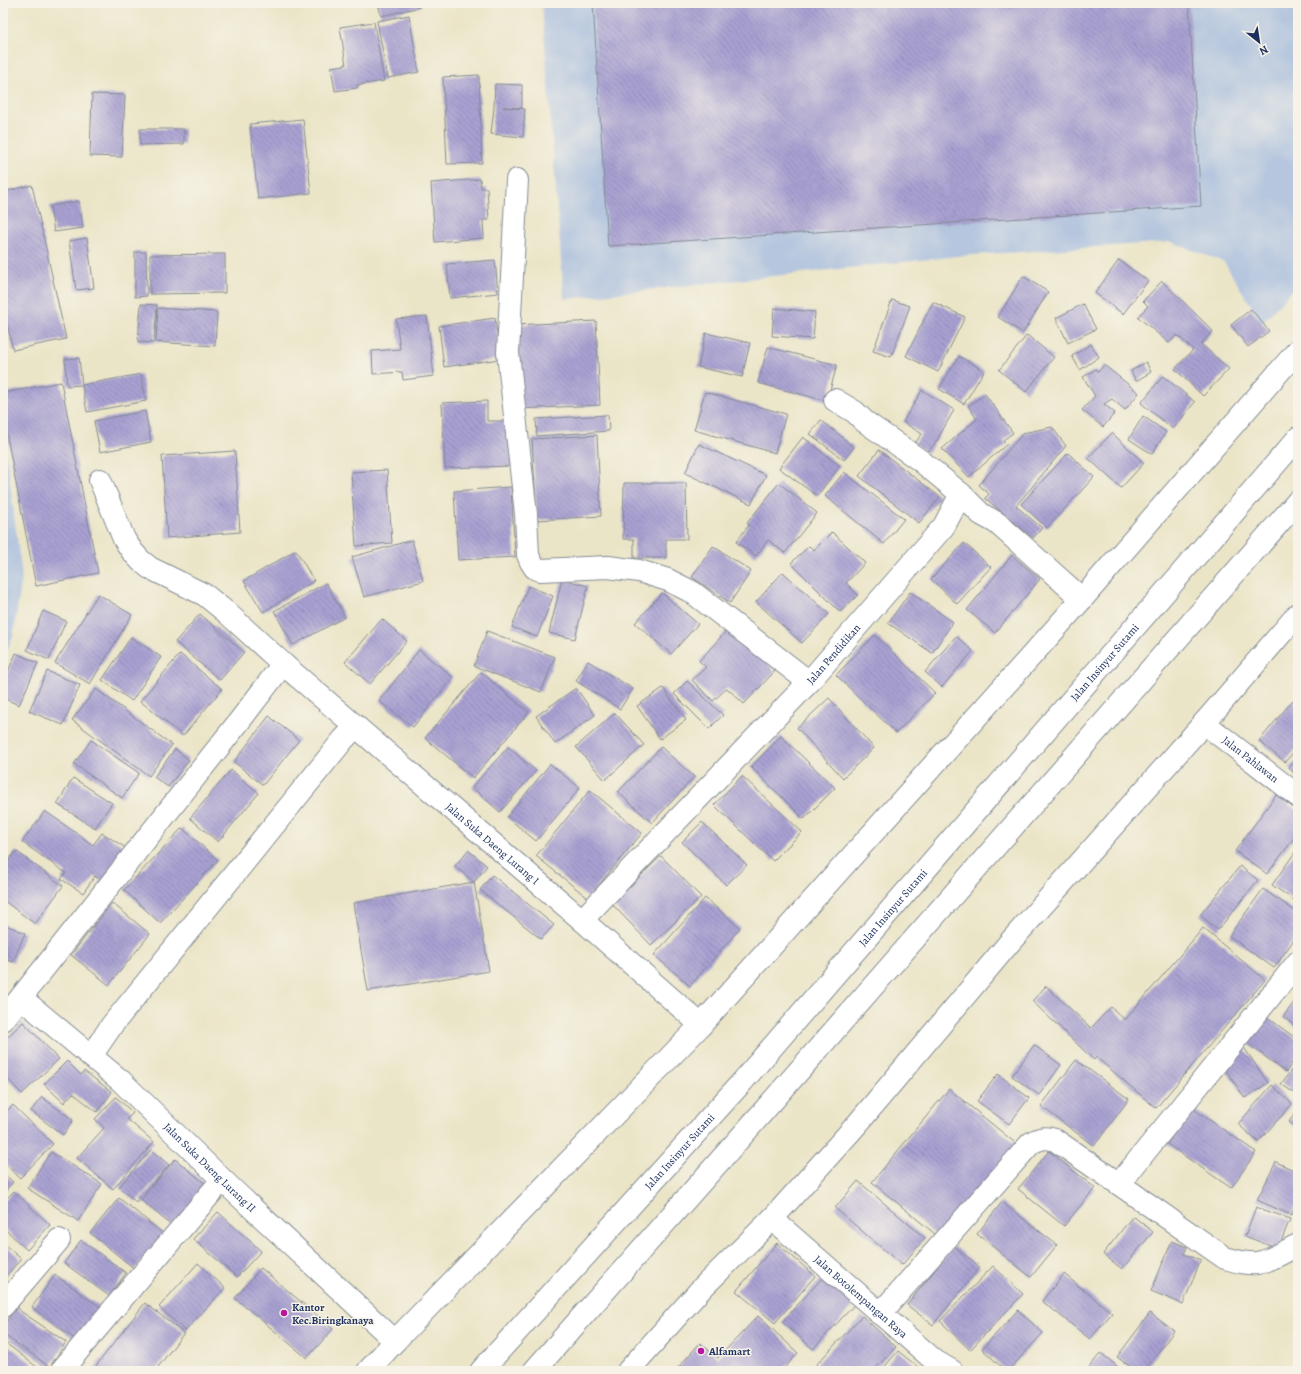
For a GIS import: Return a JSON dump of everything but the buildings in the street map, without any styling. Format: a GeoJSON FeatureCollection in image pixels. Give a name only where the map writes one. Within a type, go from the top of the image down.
{"type":"FeatureCollection","features":[{"type":"Feature","properties":{"kind":"main road"},"geometry":{"type":"LineString","coordinates":[[517,180],[508,353],[526,514],[528,555],[531,562],[535,568],[540,570],[608,568],[639,571],[668,580],[692,592],[809,682]]}},
{"type":"Feature","properties":{"kind":"main road"},"geometry":{"type":"LineString","coordinates":[[368,1371],[395,1341],[701,1025],[1082,599],[1298,350]]}},
{"type":"Feature","properties":{"kind":"main road"},"geometry":{"type":"LineString","coordinates":[[835,400],[855,412],[864,421],[921,461],[961,494],[981,514],[997,523],[1082,599]]}},
{"type":"Feature","properties":{"kind":"main road","name":"Jalan Insinyur Sutami"},"geometry":{"type":"LineString","coordinates":[[481,1371],[742,1082],[1298,438]]}},
{"type":"Feature","properties":{"kind":"main road","name":"Jalan Suka Daeng Lurang I"},"geometry":{"type":"LineString","coordinates":[[100,480],[124,539],[141,561],[150,568],[205,595],[226,612],[283,664],[582,920],[701,1025]]}},
{"type":"Feature","properties":{"kind":"main road","name":"Jalan Pendidikan"},"geometry":{"type":"LineString","coordinates":[[582,920],[809,682],[944,526],[961,494]]}},
{"type":"Feature","properties":{"kind":"main road"},"geometry":{"type":"LineString","coordinates":[[534,1371],[768,1107],[1298,501]]}},
{"type":"Feature","properties":{"kind":"main road"},"geometry":{"type":"LineString","coordinates":[[628,1371],[702,1288],[772,1219],[859,1122],[1010,942],[1204,723],[1298,614]]}},
{"type":"Feature","properties":{"kind":"main road"},"geometry":{"type":"LineString","coordinates":[[3,1020],[283,664]]}},
{"type":"Feature","properties":{"kind":"main road","name":"Jalan Pahlawan"},"geometry":{"type":"LineString","coordinates":[[1204,723],[1298,796]]}},
{"type":"Feature","properties":{"kind":"main road"},"geometry":{"type":"LineString","coordinates":[[92,1056],[112,1025],[356,726]]}},
{"type":"Feature","properties":{"kind":"main road"},"geometry":{"type":"LineString","coordinates":[[1119,1184],[1298,962]]}},
{"type":"Feature","properties":{"kind":"main road","name":"Jalan Suka Daeng Lurang II"},"geometry":{"type":"LineString","coordinates":[[21,998],[121,1081],[222,1180],[395,1341]]}},
{"type":"Feature","properties":{"kind":"main road"},"geometry":{"type":"LineString","coordinates":[[880,1314],[1031,1143],[1041,1138],[1055,1140],[1225,1258],[1241,1262],[1257,1263],[1298,1245]]}},
{"type":"Feature","properties":{"kind":"main road"},"geometry":{"type":"LineString","coordinates":[[61,1371],[222,1180]]}},
{"type":"Feature","properties":{"kind":"main road","name":"Jalan Botolempangan Raya"},"geometry":{"type":"LineString","coordinates":[[772,1219],[880,1314],[938,1368]]}},
{"type":"Feature","properties":{"kind":"main road"},"geometry":{"type":"LineString","coordinates":[[3,1306],[60,1240]]}},
{"type":"Feature","properties":{"kind":"shaded area"},"geometry":{"type":"Polygon","coordinates":[[[542,3],[1298,3],[1298,284],[1262,323],[1224,262],[1171,242],[958,256],[564,299],[542,3]]]}},
{"type":"Feature","properties":{"kind":"shaded area"},"geometry":{"type":"Polygon","coordinates":[[[3,428],[22,577],[13,637],[3,658],[3,428]]]}},
{"type":"Feature","properties":{"kind":"place","name":"Kantor Kec.Biringkanaya"},"geometry":{"type":"Point","coordinates":[284,1313]}},
{"type":"Feature","properties":{"kind":"place","name":"Alfamart"},"geometry":{"type":"Point","coordinates":[701,1351]}}]}
